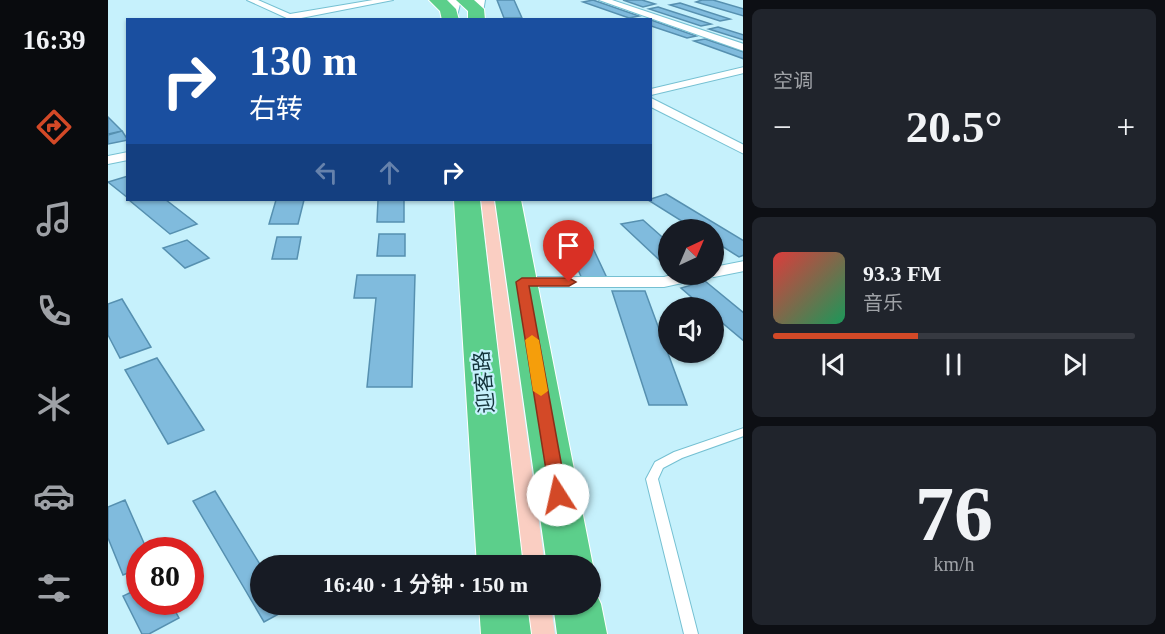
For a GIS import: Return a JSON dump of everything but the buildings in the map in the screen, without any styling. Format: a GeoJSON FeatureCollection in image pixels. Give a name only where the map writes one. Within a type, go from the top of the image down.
{"type":"FeatureCollection","features":[{"type":"Feature","properties":{"kind":"highway"},"geometry":{"type":"LineString","coordinates":[[437,0],[453,12]]}},
{"type":"Feature","properties":{"kind":"highway"},"geometry":{"type":"LineString","coordinates":[[464,0],[478,12]]}},
{"type":"Feature","properties":{"kind":"highway","name":"迎客路"},"geometry":{"type":"LineString","coordinates":[[467,201],[499,555]]}},
{"type":"Feature","properties":{"kind":"highway"},"geometry":{"type":"LineString","coordinates":[[508,201],[568,555]]}},
{"type":"Feature","properties":{"kind":"highway"},"geometry":{"type":"LineString","coordinates":[[504,615],[506,634]]}},
{"type":"Feature","properties":{"kind":"highway"},"geometry":{"type":"LineString","coordinates":[[579,615],[582,634]]}},
{"type":"Feature","properties":{"kind":"street"},"geometry":{"type":"LineString","coordinates":[[251,0],[284,16],[294,16],[389,0]]}},
{"type":"Feature","properties":{"kind":"street"},"geometry":{"type":"LineString","coordinates":[[603,0],[743,48]]}},
{"type":"Feature","properties":{"kind":"street"},"geometry":{"type":"LineString","coordinates":[[652,92],[743,70]]}},
{"type":"Feature","properties":{"kind":"street"},"geometry":{"type":"LineString","coordinates":[[652,103],[743,149]]}},
{"type":"Feature","properties":{"kind":"street"},"geometry":{"type":"LineString","coordinates":[[108,160],[126,156]]}},
{"type":"Feature","properties":{"kind":"street"},"geometry":{"type":"LineString","coordinates":[[724,270],[743,266]]}},
{"type":"Feature","properties":{"kind":"street"},"geometry":{"type":"LineString","coordinates":[[522,282],[658,282]]}},
{"type":"Feature","properties":{"kind":"lane"},"geometry":{"type":"LineString","coordinates":[[691,634],[652,479],[659,465],[678,455],[743,432]]}},
{"type":"Feature","properties":{"kind":"shaded area"},"geometry":{"type":"Polygon","coordinates":[[[481,201],[494,201],[544,555],[522,555],[481,201]]]}},
{"type":"Feature","properties":{"kind":"shaded area"},"geometry":{"type":"Polygon","coordinates":[[[528,615],[552,615],[555,634],[530,634],[528,615]]]}},
{"type":"Feature","properties":{"kind":"slow traffic"},"geometry":{"type":"LineString","coordinates":[[532,340],[541,391]]}},
{"type":"Feature","properties":{"kind":"route"},"geometry":{"type":"LineString","coordinates":[[558,495],[522,282],[569,282]]}}]}
